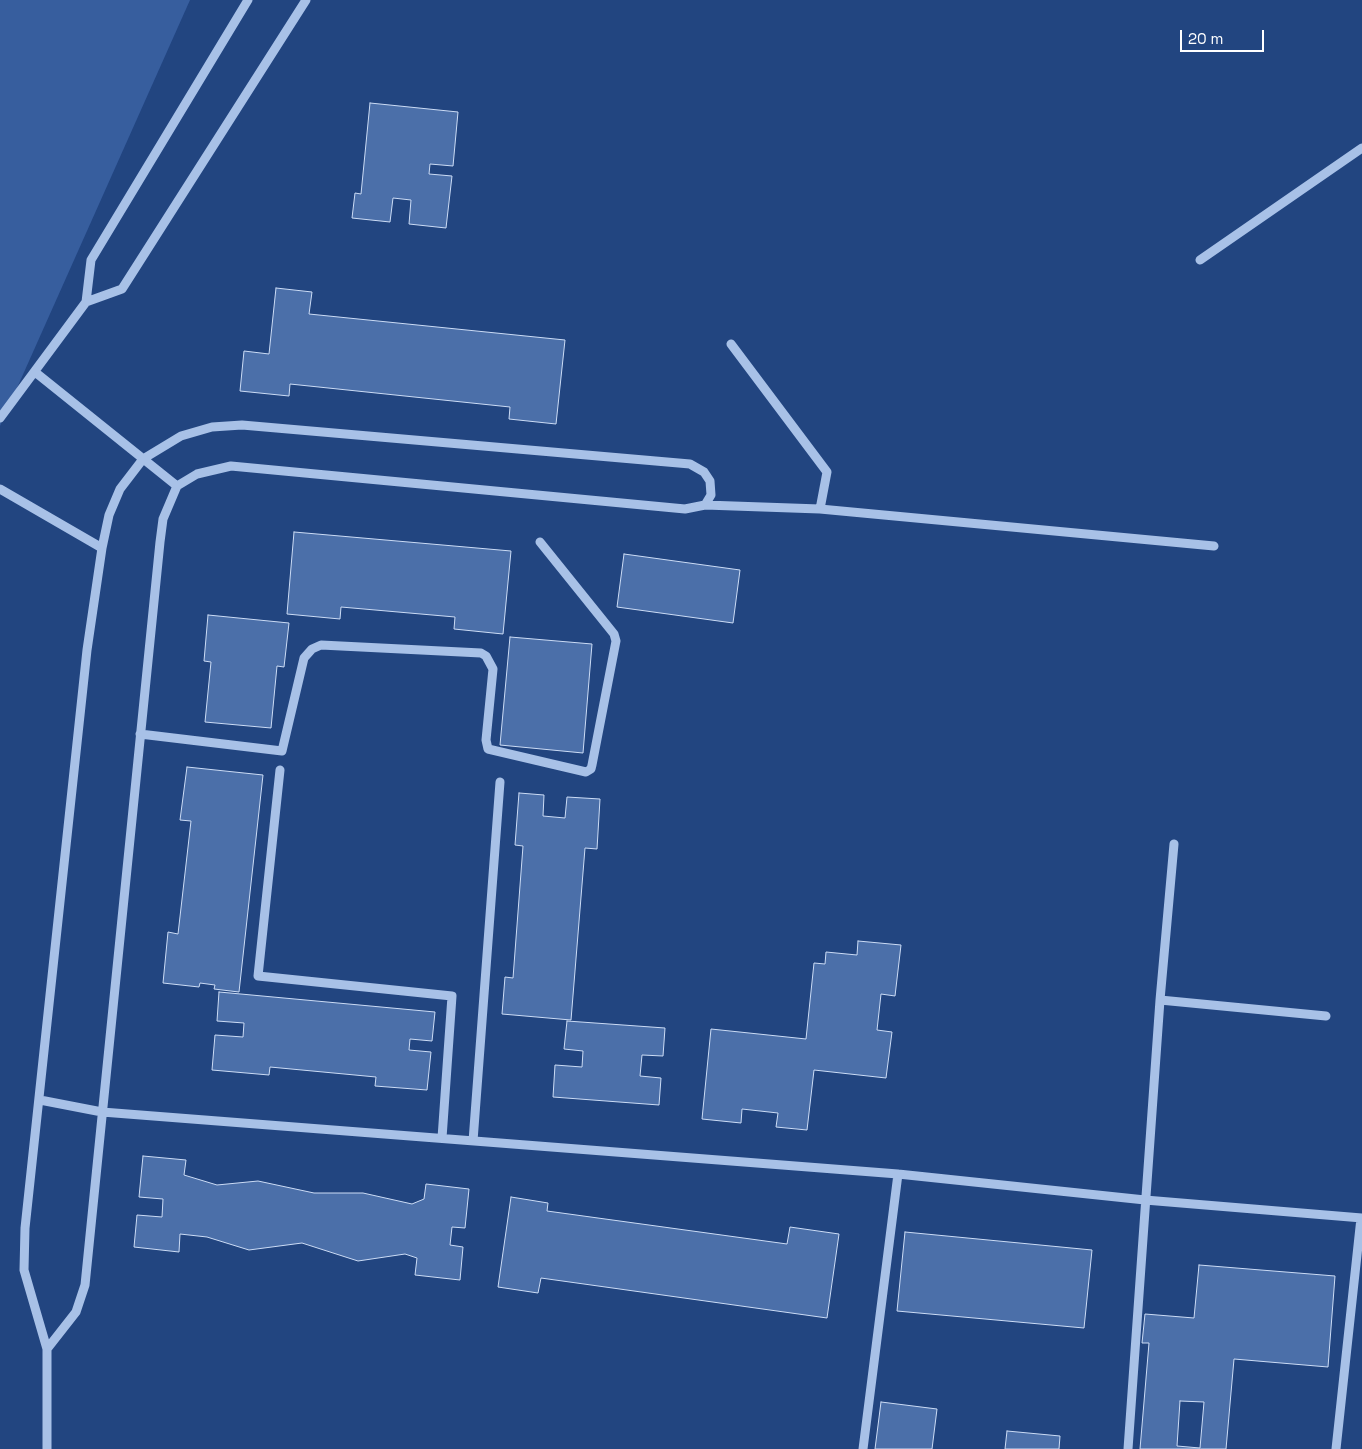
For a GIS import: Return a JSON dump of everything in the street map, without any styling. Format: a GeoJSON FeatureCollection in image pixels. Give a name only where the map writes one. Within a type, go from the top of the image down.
{"type":"FeatureCollection","features":[{"type":"Feature","properties":{"kind":"street"},"geometry":{"type":"LineString","coordinates":[[0,418],[86,302],[91,260],[248,0]]}},
{"type":"Feature","properties":{"kind":"street"},"geometry":{"type":"LineString","coordinates":[[86,302],[122,289],[306,0]]}},
{"type":"Feature","properties":{"kind":"street"},"geometry":{"type":"LineString","coordinates":[[1200,260],[1362,148]]}},
{"type":"Feature","properties":{"kind":"street"},"geometry":{"type":"LineString","coordinates":[[731,344],[827,472],[820,509]]}},
{"type":"Feature","properties":{"kind":"street"},"geometry":{"type":"LineString","coordinates":[[35,372],[177,486]]}},
{"type":"Feature","properties":{"kind":"street"},"geometry":{"type":"LineString","coordinates":[[47,1449],[47,1349],[24,1270],[25,1228],[87,650],[102,548],[109,515],[120,489],[143,459],[181,436],[212,428],[242,425],[690,464],[704,472],[710,481],[711,495],[705,505]]}},
{"type":"Feature","properties":{"kind":"street"},"geometry":{"type":"LineString","coordinates":[[47,1349],[76,1312],[85,1285],[163,519],[177,486],[197,474],[231,466],[685,508],[705,505],[820,509],[1214,546]]}},
{"type":"Feature","properties":{"kind":"street"},"geometry":{"type":"LineString","coordinates":[[0,489],[84,535],[102,548]]}},
{"type":"Feature","properties":{"kind":"street"},"geometry":{"type":"LineString","coordinates":[[140,734],[282,750],[304,658],[312,649],[320,645],[481,653],[486,656],[493,669],[486,740],[488,749],[586,772],[592,765],[616,641],[614,634],[540,542]]}},
{"type":"Feature","properties":{"kind":"street"},"geometry":{"type":"LineString","coordinates":[[280,770],[258,976],[452,996],[442,1138]]}},
{"type":"Feature","properties":{"kind":"street"},"geometry":{"type":"LineString","coordinates":[[474,1141],[500,782]]}},
{"type":"Feature","properties":{"kind":"street"},"geometry":{"type":"LineString","coordinates":[[1128,1449],[1160,1000],[1174,844]]}},
{"type":"Feature","properties":{"kind":"street"},"geometry":{"type":"LineString","coordinates":[[1160,1000],[1326,1016]]}},
{"type":"Feature","properties":{"kind":"street"},"geometry":{"type":"LineString","coordinates":[[40,1100],[102,1112],[898,1174],[1145,1200],[1362,1218],[1336,1449]]}},
{"type":"Feature","properties":{"kind":"street"},"geometry":{"type":"LineString","coordinates":[[862,1449],[898,1174]]}},
{"type":"Feature","properties":{"kind":"shaded area"},"geometry":{"type":"Polygon","coordinates":[[[0,0],[190,0],[0,426],[0,0]]]}},
{"type":"Feature","properties":{"kind":"building"},"geometry":{"type":"Polygon","coordinates":[[[370,103],[458,112],[453,166],[430,164],[429,174],[452,176],[446,228],[409,224],[411,200],[393,198],[390,222],[352,218],[355,193],[361,194],[370,103]]]}},
{"type":"Feature","properties":{"kind":"building"},"geometry":{"type":"Polygon","coordinates":[[[276,288],[312,292],[309,314],[565,340],[556,424],[509,419],[510,407],[290,384],[289,396],[240,391],[244,351],[269,354],[276,288]]]}},
{"type":"Feature","properties":{"kind":"building"},"geometry":{"type":"Polygon","coordinates":[[[294,532],[511,551],[503,634],[454,629],[455,617],[341,607],[340,619],[287,614],[294,532]]]}},
{"type":"Feature","properties":{"kind":"building"},"geometry":{"type":"Polygon","coordinates":[[[624,554],[740,570],[733,623],[617,607],[624,554]]]}},
{"type":"Feature","properties":{"kind":"building"},"geometry":{"type":"Polygon","coordinates":[[[208,615],[289,623],[284,667],[277,666],[271,728],[205,722],[211,662],[204,661],[208,615]]]}},
{"type":"Feature","properties":{"kind":"building"},"geometry":{"type":"Polygon","coordinates":[[[510,637],[592,644],[583,753],[500,745],[510,637]]]}},
{"type":"Feature","properties":{"kind":"building"},"geometry":{"type":"Polygon","coordinates":[[[187,767],[263,775],[239,992],[214,989],[215,985],[200,983],[199,987],[163,983],[168,932],[178,934],[191,821],[180,820],[187,767]]]}},
{"type":"Feature","properties":{"kind":"building"},"geometry":{"type":"Polygon","coordinates":[[[519,793],[544,795],[543,816],[565,818],[567,797],[600,799],[597,849],[585,848],[571,1020],[502,1014],[505,977],[513,978],[523,846],[515,845],[519,793]]]}},
{"type":"Feature","properties":{"kind":"building"},"geometry":{"type":"Polygon","coordinates":[[[858,941],[901,945],[895,996],[881,994],[877,1030],[892,1032],[886,1078],[814,1070],[807,1130],[776,1127],[778,1113],[742,1109],[741,1123],[702,1119],[711,1029],[806,1039],[814,963],[825,964],[826,952],[857,955],[858,941]]]}},
{"type":"Feature","properties":{"kind":"building"},"geometry":{"type":"Polygon","coordinates":[[[219,992],[435,1012],[432,1041],[410,1039],[409,1050],[431,1052],[427,1090],[375,1086],[376,1077],[270,1067],[269,1075],[212,1070],[215,1035],[243,1037],[244,1023],[217,1021],[219,992]]]}},
{"type":"Feature","properties":{"kind":"building"},"geometry":{"type":"Polygon","coordinates":[[[567,1021],[665,1028],[663,1056],[642,1055],[640,1076],[661,1078],[659,1105],[553,1097],[555,1065],[582,1067],[583,1051],[564,1049],[567,1021]]]}},
{"type":"Feature","properties":{"kind":"building"},"geometry":{"type":"Polygon","coordinates":[[[143,1156],[186,1160],[184,1175],[217,1185],[258,1181],[314,1193],[363,1193],[412,1204],[424,1199],[426,1184],[469,1189],[465,1228],[452,1227],[450,1245],[463,1247],[460,1280],[415,1275],[417,1258],[405,1254],[358,1261],[302,1243],[249,1250],[207,1237],[180,1234],[179,1252],[134,1247],[137,1215],[162,1217],[163,1199],[139,1197],[143,1156]]]}},
{"type":"Feature","properties":{"kind":"building"},"geometry":{"type":"Polygon","coordinates":[[[511,1197],[548,1203],[547,1211],[787,1244],[790,1227],[839,1234],[827,1318],[541,1278],[538,1293],[498,1287],[511,1197]]]}},
{"type":"Feature","properties":{"kind":"building"},"geometry":{"type":"Polygon","coordinates":[[[905,1232],[1092,1250],[1084,1328],[897,1311],[905,1232]]]}},
{"type":"Feature","properties":{"kind":"building"},"geometry":{"type":"Polygon","coordinates":[[[1199,1265],[1335,1276],[1328,1367],[1234,1359],[1226,1449],[1140,1449],[1149,1343],[1142,1343],[1145,1314],[1194,1318],[1199,1265]],[[1180,1401],[1177,1446],[1200,1448],[1204,1402],[1180,1401]]]}},
{"type":"Feature","properties":{"kind":"building"},"geometry":{"type":"Polygon","coordinates":[[[881,1402],[937,1409],[932,1449],[875,1449],[881,1402]]]}},
{"type":"Feature","properties":{"kind":"building"},"geometry":{"type":"Polygon","coordinates":[[[1007,1431],[1060,1436],[1059,1449],[1005,1449],[1007,1431]]]}}]}
